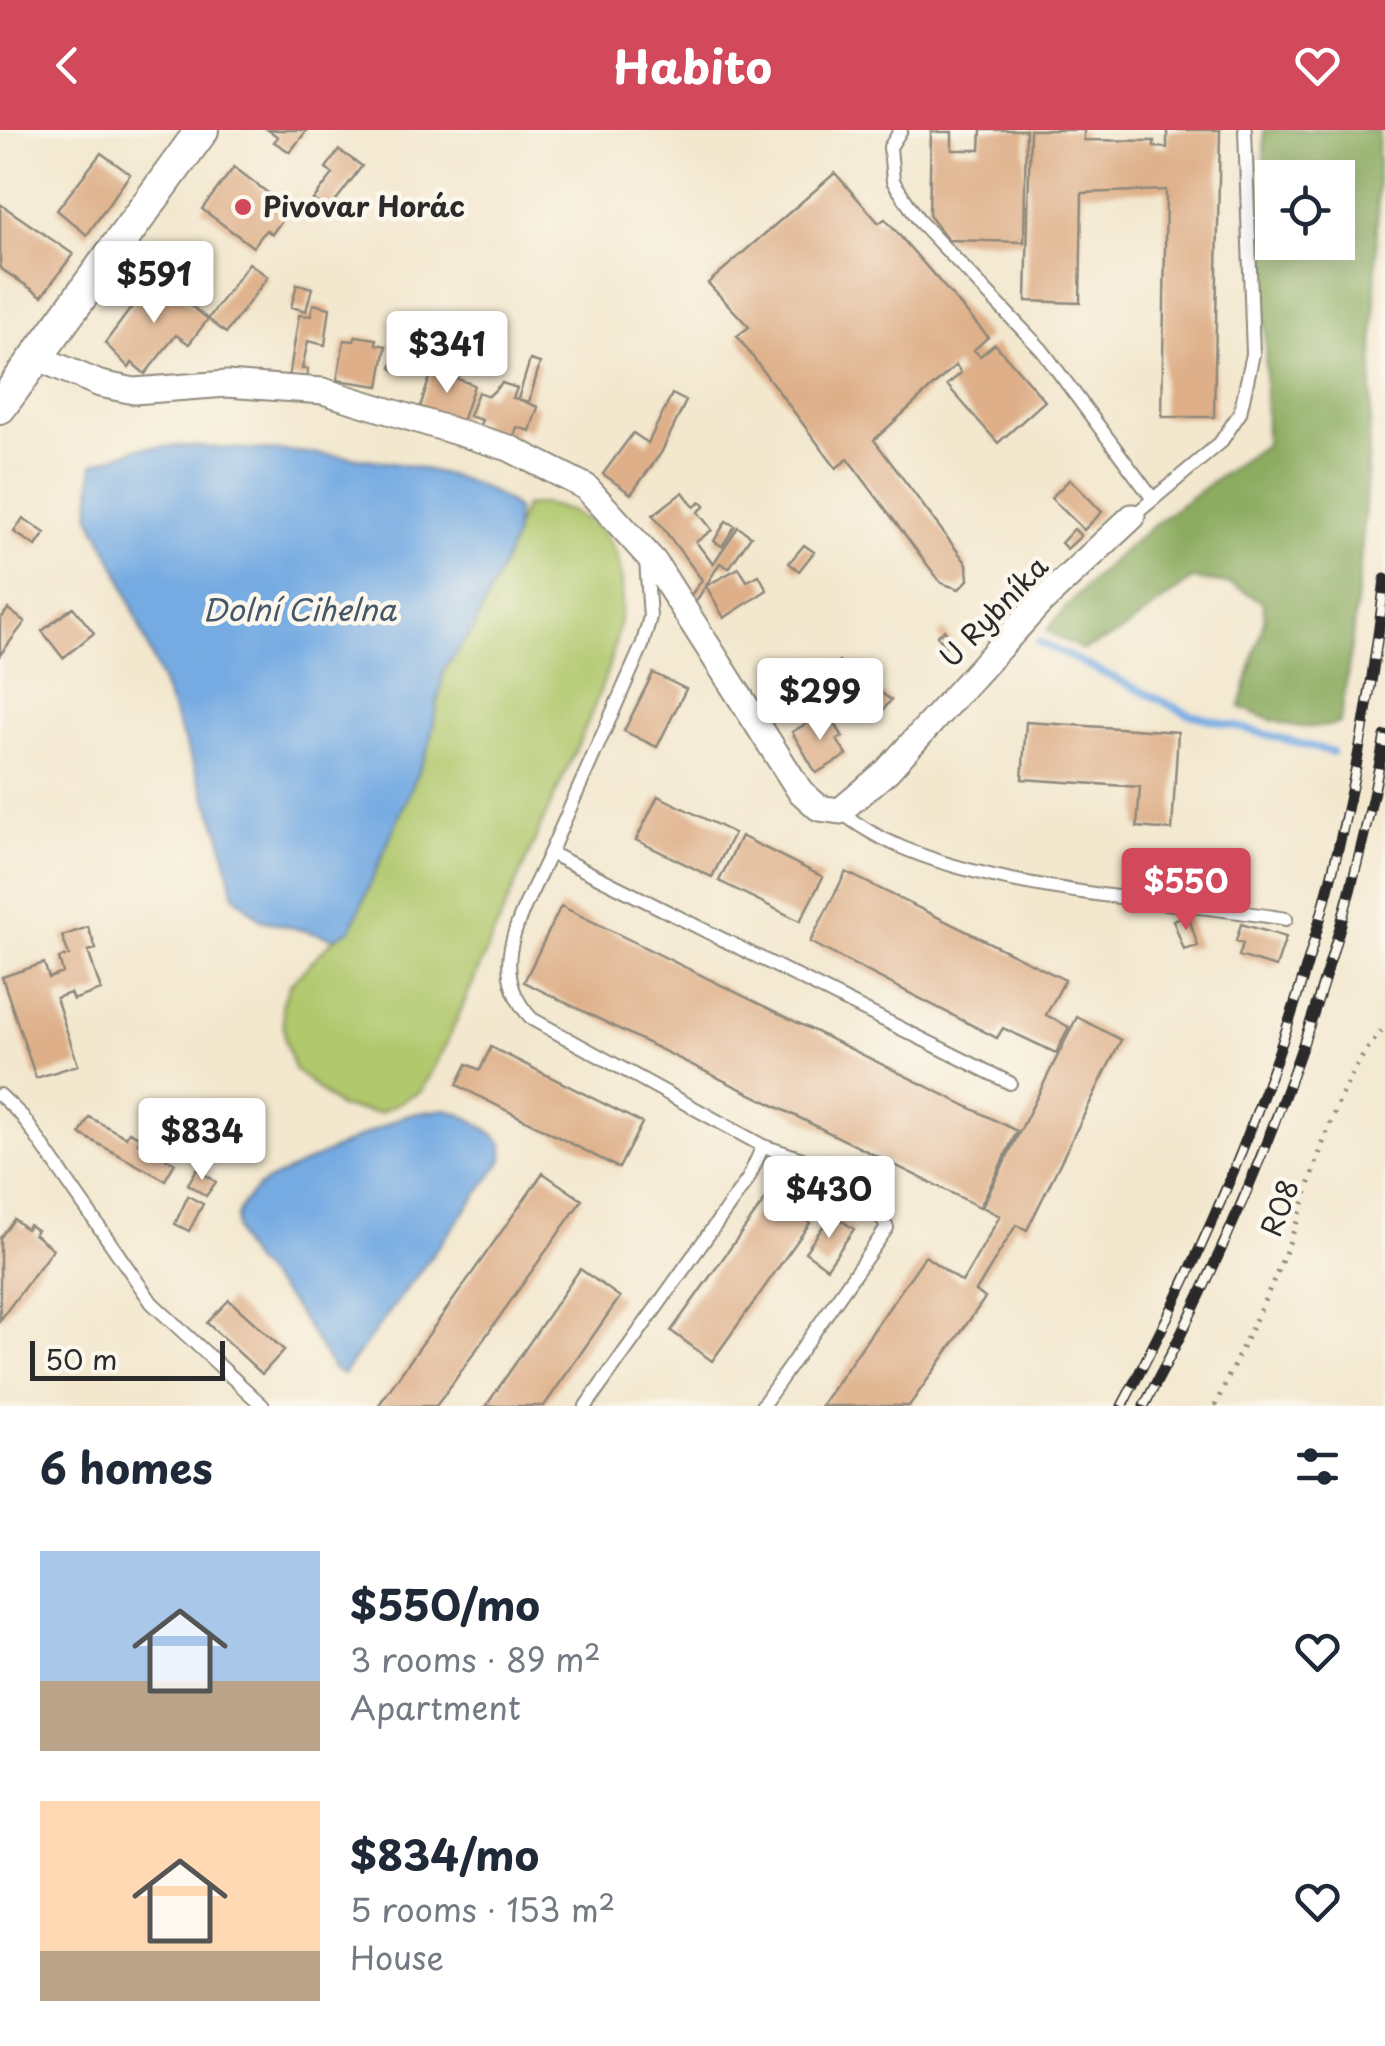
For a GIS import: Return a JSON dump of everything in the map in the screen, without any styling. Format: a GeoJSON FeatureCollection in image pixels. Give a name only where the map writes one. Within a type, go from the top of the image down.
{"type":"FeatureCollection","features":[{"type":"Feature","properties":{"kind":"street"},"geometry":{"type":"LineString","coordinates":[[0,407],[202,130]]}},
{"type":"Feature","properties":{"kind":"street"},"geometry":{"type":"LineString","coordinates":[[38,358],[100,384],[134,392],[227,384],[323,390],[509,448],[586,487],[644,550],[800,791],[820,808],[840,811]]}},
{"type":"Feature","properties":{"kind":"street","name":"U Rybníka"},"geometry":{"type":"LineString","coordinates":[[840,811],[887,771],[1036,606],[1132,517]]}},
{"type":"Feature","properties":{"kind":"lane"},"geometry":{"type":"LineString","coordinates":[[900,130],[890,147],[893,181],[920,222],[1042,350],[1153,499]]}},
{"type":"Feature","properties":{"kind":"lane"},"geometry":{"type":"LineString","coordinates":[[1132,517],[1220,443],[1240,414],[1253,354],[1245,130]]}},
{"type":"Feature","properties":{"kind":"lane"},"geometry":{"type":"LineString","coordinates":[[644,550],[650,617],[642,646],[508,948],[506,977],[516,1004],[532,1020],[763,1146],[854,1182],[876,1204],[887,1228],[762,1406]]}},
{"type":"Feature","properties":{"kind":"lane"},"geometry":{"type":"LineString","coordinates":[[840,811],[873,835],[931,858],[1002,877],[1286,919]]}},
{"type":"Feature","properties":{"kind":"lane"},"geometry":{"type":"LineString","coordinates":[[550,853],[1010,1082]]}},
{"type":"Feature","properties":{"kind":"lane"},"geometry":{"type":"LineString","coordinates":[[0,1095],[22,1116],[152,1303],[262,1406]]}},
{"type":"Feature","properties":{"kind":"lane"},"geometry":{"type":"LineString","coordinates":[[586,1406],[748,1179],[763,1146]]}},
{"type":"Feature","properties":{"kind":"path","name":"R08"},"geometry":{"type":"LineString","coordinates":[[1214,1406],[1293,1233],[1342,1092],[1362,1053],[1385,1027]]}},
{"type":"Feature","properties":{"kind":"green space"},"geometry":{"type":"Polygon","coordinates":[[[1264,130],[1379,130],[1365,501],[1340,723],[1289,725],[1240,707],[1265,617],[1263,602],[1230,584],[1192,579],[1118,634],[1083,650],[1047,631],[1095,577],[1177,507],[1266,444],[1265,260],[1355,260],[1355,160],[1264,160],[1264,130]]]}},
{"type":"Feature","properties":{"kind":"green space"},"geometry":{"type":"Polygon","coordinates":[[[543,504],[571,512],[594,526],[618,559],[622,603],[608,668],[582,736],[447,1042],[421,1091],[379,1113],[339,1107],[294,1069],[285,1040],[282,1005],[290,984],[335,938],[351,929],[429,746],[444,670],[474,628],[525,506],[543,504]]]}},
{"type":"Feature","properties":{"kind":"water","name":"Dolní Cihelna"},"geometry":{"type":"Polygon","coordinates":[[[181,446],[308,453],[408,466],[490,491],[517,510],[514,539],[474,628],[444,669],[429,746],[351,929],[335,938],[261,920],[234,895],[220,833],[119,573],[90,516],[93,464],[139,448],[181,446]]]}},
{"type":"Feature","properties":{"kind":"water"},"geometry":{"type":"Polygon","coordinates":[[[445,1109],[476,1122],[497,1138],[503,1144],[503,1160],[343,1374],[334,1370],[292,1305],[242,1246],[236,1231],[237,1216],[246,1200],[265,1182],[406,1115],[445,1109]]]}},
{"type":"Feature","properties":{"kind":"building"},"geometry":{"type":"Polygon","coordinates":[[[268,130],[307,130],[290,152],[274,142],[278,137],[268,130]]]}},
{"type":"Feature","properties":{"kind":"building"},"geometry":{"type":"Polygon","coordinates":[[[981,130],[1026,130],[1024,242],[948,240],[929,215],[931,132],[952,132],[952,150],[980,150],[981,130]]]}},
{"type":"Feature","properties":{"kind":"building"},"geometry":{"type":"Polygon","coordinates":[[[1030,130],[1084,130],[1084,140],[1154,141],[1154,147],[1167,148],[1167,130],[1220,130],[1214,417],[1162,417],[1166,190],[1082,193],[1080,303],[1026,301],[1030,130]]]}},
{"type":"Feature","properties":{"kind":"building"},"geometry":{"type":"Polygon","coordinates":[[[339,150],[362,166],[328,211],[313,200],[333,174],[326,168],[339,150]]]}},
{"type":"Feature","properties":{"kind":"building"},"geometry":{"type":"Polygon","coordinates":[[[101,153],[130,174],[87,235],[57,210],[101,153]]]}},
{"type":"Feature","properties":{"kind":"building","name":"Pivovar Horác"},"geometry":{"type":"Polygon","coordinates":[[[234,167],[285,206],[281,211],[286,215],[272,234],[266,230],[253,247],[202,209],[234,167]]]}},
{"type":"Feature","properties":{"kind":"building"},"geometry":{"type":"Polygon","coordinates":[[[835,173],[879,223],[885,219],[988,337],[974,350],[980,356],[995,344],[1045,401],[998,443],[947,385],[961,373],[956,365],[874,440],[967,564],[968,580],[959,589],[941,583],[848,459],[836,468],[737,336],[749,327],[708,283],[835,173]]]}},
{"type":"Feature","properties":{"kind":"building"},"geometry":{"type":"Polygon","coordinates":[[[0,204],[73,254],[42,296],[0,268],[0,204]]]}},
{"type":"Feature","properties":{"kind":"building"},"geometry":{"type":"Polygon","coordinates":[[[249,263],[268,277],[226,333],[208,319],[249,263]]]}},
{"type":"Feature","properties":{"kind":"building"},"geometry":{"type":"Polygon","coordinates":[[[154,277],[208,319],[189,344],[176,335],[145,374],[132,363],[129,368],[105,343],[154,277]]]}},
{"type":"Feature","properties":{"kind":"building"},"geometry":{"type":"Polygon","coordinates":[[[297,284],[312,288],[306,311],[291,307],[297,284]]]}},
{"type":"Feature","properties":{"kind":"building"},"geometry":{"type":"Polygon","coordinates":[[[313,304],[330,308],[325,345],[308,341],[302,369],[308,369],[307,379],[289,377],[299,315],[311,316],[313,304]]]}},
{"type":"Feature","properties":{"kind":"building"},"geometry":{"type":"Polygon","coordinates":[[[407,331],[416,335],[399,372],[391,368],[407,331]]]}},
{"type":"Feature","properties":{"kind":"building"},"geometry":{"type":"Polygon","coordinates":[[[356,336],[376,339],[376,344],[386,346],[379,386],[337,380],[344,340],[354,341],[356,336]]]}},
{"type":"Feature","properties":{"kind":"building"},"geometry":{"type":"Polygon","coordinates":[[[530,360],[540,363],[529,402],[518,399],[530,360]]]}},
{"type":"Feature","properties":{"kind":"building"},"geometry":{"type":"Polygon","coordinates":[[[450,370],[457,372],[455,378],[474,385],[462,422],[420,407],[432,371],[448,376],[450,370]]]}},
{"type":"Feature","properties":{"kind":"building"},"geometry":{"type":"Polygon","coordinates":[[[502,383],[517,388],[513,398],[538,407],[530,431],[517,427],[513,439],[479,427],[482,420],[469,416],[478,392],[489,396],[502,383]]]}},
{"type":"Feature","properties":{"kind":"building"},"geometry":{"type":"Polygon","coordinates":[[[672,394],[686,401],[661,453],[631,494],[603,474],[633,433],[648,443],[672,394]]]}},
{"type":"Feature","properties":{"kind":"building"},"geometry":{"type":"Polygon","coordinates":[[[1070,479],[1102,512],[1084,530],[1051,498],[1070,479]]]}},
{"type":"Feature","properties":{"kind":"building"},"geometry":{"type":"Polygon","coordinates":[[[683,492],[694,507],[701,502],[705,506],[698,512],[712,530],[696,542],[713,564],[738,527],[751,536],[729,568],[720,563],[695,603],[690,596],[702,580],[653,515],[683,492]]]}},
{"type":"Feature","properties":{"kind":"building"},"geometry":{"type":"Polygon","coordinates":[[[23,518],[45,533],[36,546],[14,532],[23,518]]]}},
{"type":"Feature","properties":{"kind":"building"},"geometry":{"type":"Polygon","coordinates":[[[726,521],[735,526],[722,546],[714,541],[726,521]]]}},
{"type":"Feature","properties":{"kind":"building"},"geometry":{"type":"Polygon","coordinates":[[[1074,529],[1081,536],[1067,549],[1061,543],[1074,529]]]}},
{"type":"Feature","properties":{"kind":"building"},"geometry":{"type":"Polygon","coordinates":[[[804,545],[814,552],[799,571],[789,563],[804,545]]]}},
{"type":"Feature","properties":{"kind":"building"},"geometry":{"type":"Polygon","coordinates":[[[739,568],[747,581],[759,575],[767,590],[724,618],[706,586],[739,568]]]}},
{"type":"Feature","properties":{"kind":"building"},"geometry":{"type":"Polygon","coordinates":[[[73,607],[94,633],[63,658],[42,631],[73,607]]]}},
{"type":"Feature","properties":{"kind":"building"},"geometry":{"type":"Polygon","coordinates":[[[8,609],[25,622],[0,655],[0,620],[8,609]]]}},
{"type":"Feature","properties":{"kind":"building"},"geometry":{"type":"Polygon","coordinates":[[[944,630],[952,641],[946,646],[937,636],[944,630]]]}},
{"type":"Feature","properties":{"kind":"building"},"geometry":{"type":"Polygon","coordinates":[[[839,661],[891,700],[875,721],[823,682],[839,661]]]}},
{"type":"Feature","properties":{"kind":"building"},"geometry":{"type":"Polygon","coordinates":[[[653,673],[686,689],[657,747],[624,731],[653,673]]]}},
{"type":"Feature","properties":{"kind":"building"},"geometry":{"type":"Polygon","coordinates":[[[823,714],[826,721],[831,717],[843,737],[837,740],[847,755],[816,773],[792,732],[823,714]]]}},
{"type":"Feature","properties":{"kind":"building"},"geometry":{"type":"Polygon","coordinates":[[[1026,722],[1178,732],[1172,830],[1137,827],[1140,787],[1022,779],[1026,722]]]}},
{"type":"Feature","properties":{"kind":"building"},"geometry":{"type":"Polygon","coordinates":[[[658,796],[734,833],[712,877],[636,840],[658,796]]]}},
{"type":"Feature","properties":{"kind":"building"},"geometry":{"type":"Polygon","coordinates":[[[741,836],[823,877],[800,921],[719,881],[741,836]]]}},
{"type":"Feature","properties":{"kind":"building"},"geometry":{"type":"Polygon","coordinates":[[[846,872],[1065,980],[1046,1015],[1069,1027],[1056,1053],[1003,1028],[997,1038],[810,942],[846,872]]]}},
{"type":"Feature","properties":{"kind":"building"},"geometry":{"type":"Polygon","coordinates":[[[561,906],[1017,1131],[980,1207],[524,982],[561,906]]]}},
{"type":"Feature","properties":{"kind":"building"},"geometry":{"type":"Polygon","coordinates":[[[1188,915],[1198,946],[1184,950],[1173,920],[1188,915]]]}},
{"type":"Feature","properties":{"kind":"building"},"geometry":{"type":"Polygon","coordinates":[[[1241,924],[1286,937],[1276,967],[1239,956],[1243,943],[1236,941],[1241,924]]]}},
{"type":"Feature","properties":{"kind":"building"},"geometry":{"type":"Polygon","coordinates":[[[88,927],[96,949],[88,951],[101,990],[73,1000],[70,993],[56,998],[78,1065],[36,1078],[2,977],[44,963],[49,978],[63,973],[59,958],[69,955],[62,936],[88,927]]]}},
{"type":"Feature","properties":{"kind":"building"},"geometry":{"type":"Polygon","coordinates":[[[1077,1017],[1121,1040],[1027,1230],[1016,1225],[976,1291],[985,1298],[909,1406],[821,1406],[925,1256],[962,1282],[1000,1216],[982,1207],[1077,1017]]]}},
{"type":"Feature","properties":{"kind":"building"},"geometry":{"type":"Polygon","coordinates":[[[491,1047],[642,1123],[619,1168],[457,1085],[467,1064],[480,1070],[491,1047]]]}},
{"type":"Feature","properties":{"kind":"building"},"geometry":{"type":"Polygon","coordinates":[[[89,1117],[126,1137],[129,1132],[141,1138],[138,1143],[158,1154],[160,1149],[168,1152],[165,1158],[175,1163],[165,1180],[80,1134],[89,1117]]]}},
{"type":"Feature","properties":{"kind":"building"},"geometry":{"type":"Polygon","coordinates":[[[197,1169],[216,1182],[206,1196],[188,1184],[197,1169]]]}},
{"type":"Feature","properties":{"kind":"building"},"geometry":{"type":"Polygon","coordinates":[[[543,1173],[582,1200],[445,1394],[436,1406],[378,1406],[543,1173]]]}},
{"type":"Feature","properties":{"kind":"building"},"geometry":{"type":"Polygon","coordinates":[[[769,1194],[810,1223],[712,1361],[671,1331],[769,1194]]]}},
{"type":"Feature","properties":{"kind":"building"},"geometry":{"type":"Polygon","coordinates":[[[188,1196],[203,1204],[189,1231],[175,1224],[188,1196]]]}},
{"type":"Feature","properties":{"kind":"building"},"geometry":{"type":"Polygon","coordinates":[[[832,1214],[854,1229],[827,1268],[805,1252],[832,1214]]]}},
{"type":"Feature","properties":{"kind":"building"},"geometry":{"type":"Polygon","coordinates":[[[14,1219],[26,1229],[29,1225],[37,1230],[34,1234],[53,1249],[0,1320],[0,1238],[14,1219]]]}},
{"type":"Feature","properties":{"kind":"building"},"geometry":{"type":"Polygon","coordinates":[[[580,1269],[620,1297],[544,1406],[486,1406],[580,1269]]]}},
{"type":"Feature","properties":{"kind":"building"},"geometry":{"type":"Polygon","coordinates":[[[229,1300],[284,1350],[262,1374],[207,1323],[229,1300]]]}},
{"type":"Feature","properties":{"kind":"waterway"},"geometry":{"type":"LineString","coordinates":[[1039,642],[1189,714],[1332,752]]}},
{"type":"Feature","properties":{"kind":"railway"},"geometry":{"type":"LineString","coordinates":[[1122,1406],[1219,1206],[1294,1005],[1325,903],[1350,798],[1385,579]]}},
{"type":"Feature","properties":{"kind":"railway"},"geometry":{"type":"LineString","coordinates":[[1144,1406],[1223,1245],[1290,1080],[1345,911],[1385,736]]}},
{"type":"Feature","properties":{"kind":"place","name":"Pivovar Horác"},"geometry":{"type":"Point","coordinates":[243,207]}}]}
